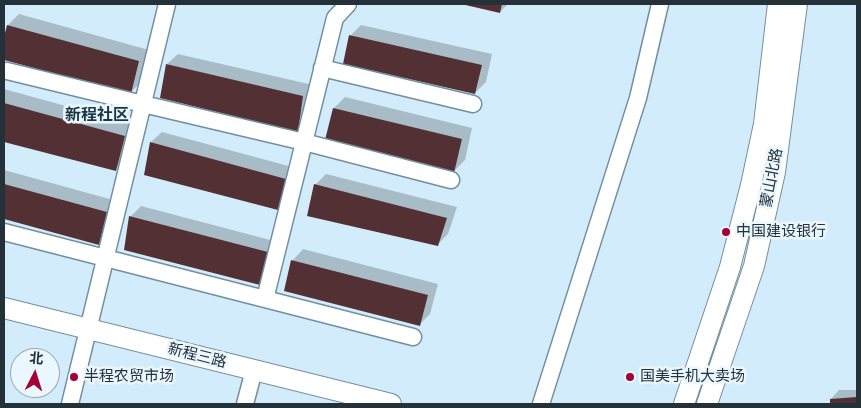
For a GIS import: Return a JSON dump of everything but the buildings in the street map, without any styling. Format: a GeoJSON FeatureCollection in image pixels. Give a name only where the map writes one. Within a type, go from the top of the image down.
{"type":"FeatureCollection","features":[{"type":"Feature","properties":{"kind":"main road"},"geometry":{"type":"LineString","coordinates":[[684,404],[730,267],[751,186],[764,124],[778,4]]}},
{"type":"Feature","properties":{"kind":"main road","name":"蒙山北路"},"geometry":{"type":"LineString","coordinates":[[707,404],[754,266],[775,172],[797,4]]}},
{"type":"Feature","properties":{"kind":"main road","name":"新程三路"},"geometry":{"type":"LineString","coordinates":[[4,308],[391,404]]}},
{"type":"Feature","properties":{"kind":"street"},"geometry":{"type":"LineString","coordinates":[[70,404],[167,4]]}},
{"type":"Feature","properties":{"kind":"street"},"geometry":{"type":"LineString","coordinates":[[265,299],[335,18],[348,4]]}},
{"type":"Feature","properties":{"kind":"street"},"geometry":{"type":"LineString","coordinates":[[541,404],[638,98],[660,4]]}},
{"type":"Feature","properties":{"kind":"street"},"geometry":{"type":"LineString","coordinates":[[322,68],[473,104]]}},
{"type":"Feature","properties":{"kind":"street"},"geometry":{"type":"LineString","coordinates":[[7,71],[304,142],[451,180]]}},
{"type":"Feature","properties":{"kind":"street"},"geometry":{"type":"LineString","coordinates":[[4,232],[413,337]]}},
{"type":"Feature","properties":{"kind":"street"},"geometry":{"type":"LineString","coordinates":[[245,404],[254,370]]}},
{"type":"Feature","properties":{"kind":"place","name":"中国建设银行"},"geometry":{"type":"Point","coordinates":[726,232]}},
{"type":"Feature","properties":{"kind":"place","name":"半程农贸市场"},"geometry":{"type":"Point","coordinates":[74,377]}},
{"type":"Feature","properties":{"kind":"place","name":"国美手机大卖场"},"geometry":{"type":"Point","coordinates":[630,377]}},
{"type":"Feature","properties":{"kind":"district","name":"新程社区"},"geometry":{"type":"Point","coordinates":[97,116]}}]}
